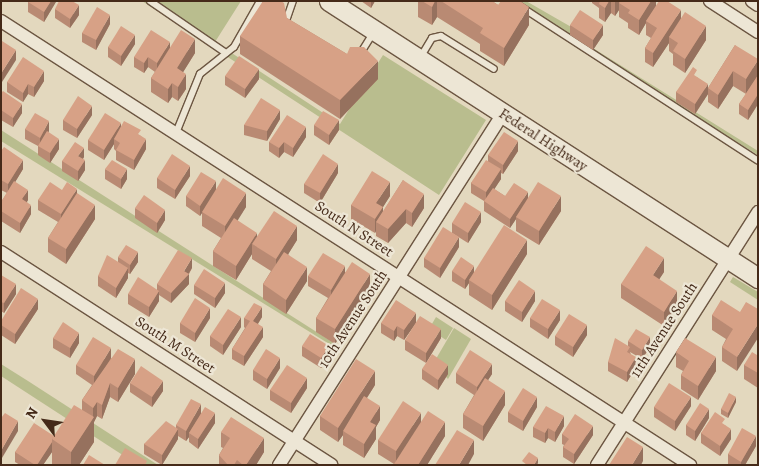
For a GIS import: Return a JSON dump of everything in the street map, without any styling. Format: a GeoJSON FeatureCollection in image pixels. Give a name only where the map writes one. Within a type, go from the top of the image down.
{"type":"FeatureCollection","features":[{"type":"Feature","properties":{"kind":"main road","name":"Federal Highway"},"geometry":{"type":"LineString","coordinates":[[329,1],[758,278]]}},
{"type":"Feature","properties":{"kind":"street"},"geometry":{"type":"LineString","coordinates":[[710,1],[758,32]]}},
{"type":"Feature","properties":{"kind":"street"},"geometry":{"type":"LineString","coordinates":[[752,1],[758,5]]}},
{"type":"Feature","properties":{"kind":"street","name":"South N Street"},"geometry":{"type":"LineString","coordinates":[[1,21],[690,465]]}},
{"type":"Feature","properties":{"kind":"street","name":"10th Avenue South"},"geometry":{"type":"LineString","coordinates":[[278,465],[504,114]]}},
{"type":"Feature","properties":{"kind":"street","name":"11th Avenue South"},"geometry":{"type":"LineString","coordinates":[[597,465],[758,212]]}},
{"type":"Feature","properties":{"kind":"street","name":"South M Street"},"geometry":{"type":"LineString","coordinates":[[1,252],[331,465]]}},
{"type":"Feature","properties":{"kind":"lane"},"geometry":{"type":"LineString","coordinates":[[176,133],[200,74],[226,53],[260,1]]}},
{"type":"Feature","properties":{"kind":"lane"},"geometry":{"type":"LineString","coordinates":[[292,21],[284,16],[293,1]]}},
{"type":"Feature","properties":{"kind":"lane"},"geometry":{"type":"LineString","coordinates":[[512,1],[758,160]]}},
{"type":"Feature","properties":{"kind":"lane"},"geometry":{"type":"LineString","coordinates":[[154,2],[226,53]]}},
{"type":"Feature","properties":{"kind":"lane"},"geometry":{"type":"LineString","coordinates":[[348,56],[356,61],[375,31]]}},
{"type":"Feature","properties":{"kind":"lane"},"geometry":{"type":"LineString","coordinates":[[419,60],[432,38],[442,36],[494,69]]}},
{"type":"Feature","properties":{"kind":"green space"},"geometry":{"type":"Polygon","coordinates":[[[142,1],[241,1],[215,42],[340,124],[383,55],[486,120],[439,195],[142,1]]]}},
{"type":"Feature","properties":{"kind":"green space"},"geometry":{"type":"Polygon","coordinates":[[[506,1],[526,1],[573,28],[572,35],[758,151],[758,155],[506,1]]]}},
{"type":"Feature","properties":{"kind":"green space"},"geometry":{"type":"Polygon","coordinates":[[[1,130],[340,347],[339,350],[1,141],[1,130]]]}},
{"type":"Feature","properties":{"kind":"green space"},"geometry":{"type":"Polygon","coordinates":[[[733,277],[758,292],[758,300],[730,282],[733,277]]]}},
{"type":"Feature","properties":{"kind":"green space"},"geometry":{"type":"Polygon","coordinates":[[[436,317],[453,328],[446,340],[429,329],[436,317]]]}},
{"type":"Feature","properties":{"kind":"green space"},"geometry":{"type":"Polygon","coordinates":[[[454,328],[471,339],[448,379],[433,364],[454,328]]]}},
{"type":"Feature","properties":{"kind":"green space"},"geometry":{"type":"Polygon","coordinates":[[[1,364],[158,465],[138,465],[1,376],[1,364]]]}},
{"type":"Feature","properties":{"kind":"building"},"geometry":{"type":"Polygon","coordinates":[[[29,1],[51,1],[44,12],[29,1]]]}},
{"type":"Feature","properties":{"kind":"building"},"geometry":{"type":"Polygon","coordinates":[[[59,1],[72,1],[79,5],[70,19],[55,9],[59,1]]]}},
{"type":"Feature","properties":{"kind":"building"},"geometry":{"type":"Polygon","coordinates":[[[263,1],[281,1],[284,3],[287,18],[347,54],[350,47],[364,47],[378,61],[340,100],[240,36],[263,1]]]}},
{"type":"Feature","properties":{"kind":"building"},"geometry":{"type":"Polygon","coordinates":[[[422,1],[435,1],[432,7],[422,1]]]}},
{"type":"Feature","properties":{"kind":"building"},"geometry":{"type":"Polygon","coordinates":[[[441,1],[492,1],[498,5],[501,1],[520,1],[529,7],[504,48],[480,33],[483,28],[441,1]]]}},
{"type":"Feature","properties":{"kind":"building"},"geometry":{"type":"Polygon","coordinates":[[[600,1],[609,1],[605,8],[599,4],[600,1]]]}},
{"type":"Feature","properties":{"kind":"building"},"geometry":{"type":"Polygon","coordinates":[[[620,1],[651,1],[639,20],[628,13],[630,10],[619,3],[620,1]]]}},
{"type":"Feature","properties":{"kind":"building"},"geometry":{"type":"Polygon","coordinates":[[[659,1],[667,1],[681,10],[653,53],[645,48],[657,28],[646,21],[659,1]]]}},
{"type":"Feature","properties":{"kind":"building"},"geometry":{"type":"Polygon","coordinates":[[[97,7],[110,15],[96,40],[82,33],[97,7]]]}},
{"type":"Feature","properties":{"kind":"building"},"geometry":{"type":"Polygon","coordinates":[[[580,10],[603,25],[593,40],[570,25],[580,10]]]}},
{"type":"Feature","properties":{"kind":"building"},"geometry":{"type":"Polygon","coordinates":[[[685,12],[706,26],[685,59],[673,51],[678,43],[669,37],[685,12]]]}},
{"type":"Feature","properties":{"kind":"building"},"geometry":{"type":"Polygon","coordinates":[[[121,26],[135,35],[121,56],[108,47],[121,26]]]}},
{"type":"Feature","properties":{"kind":"building"},"geometry":{"type":"Polygon","coordinates":[[[151,30],[170,42],[157,63],[148,57],[144,63],[134,57],[151,30]]]}},
{"type":"Feature","properties":{"kind":"building"},"geometry":{"type":"Polygon","coordinates":[[[181,30],[195,39],[177,68],[186,74],[178,87],[172,83],[168,89],[151,78],[181,30]]]}},
{"type":"Feature","properties":{"kind":"building"},"geometry":{"type":"Polygon","coordinates":[[[2,41],[16,50],[2,72],[1,43],[2,41]]]}},
{"type":"Feature","properties":{"kind":"building"},"geometry":{"type":"Polygon","coordinates":[[[735,45],[758,60],[746,79],[733,71],[718,95],[708,88],[735,45]]]}},
{"type":"Feature","properties":{"kind":"building"},"geometry":{"type":"Polygon","coordinates":[[[239,56],[259,69],[245,89],[225,76],[239,56]]]}},
{"type":"Feature","properties":{"kind":"building"},"geometry":{"type":"Polygon","coordinates":[[[23,57],[44,71],[34,87],[28,84],[23,93],[7,82],[23,57]]]}},
{"type":"Feature","properties":{"kind":"building"},"geometry":{"type":"Polygon","coordinates":[[[693,67],[697,70],[694,75],[708,84],[695,104],[676,92],[693,67]]]}},
{"type":"Feature","properties":{"kind":"building"},"geometry":{"type":"Polygon","coordinates":[[[758,75],[758,94],[748,110],[739,104],[758,75]]]}},
{"type":"Feature","properties":{"kind":"building"},"geometry":{"type":"Polygon","coordinates":[[[3,91],[22,104],[13,118],[1,110],[1,93],[3,91]]]}},
{"type":"Feature","properties":{"kind":"building"},"geometry":{"type":"Polygon","coordinates":[[[78,96],[92,106],[77,129],[63,120],[78,96]]]}},
{"type":"Feature","properties":{"kind":"building"},"geometry":{"type":"Polygon","coordinates":[[[261,98],[280,110],[267,131],[244,125],[261,98]]]}},
{"type":"Feature","properties":{"kind":"building"},"geometry":{"type":"Polygon","coordinates":[[[323,111],[339,120],[329,135],[314,125],[323,111]]]}},
{"type":"Feature","properties":{"kind":"building"},"geometry":{"type":"Polygon","coordinates":[[[35,113],[49,121],[40,138],[25,129],[35,113]]]}},
{"type":"Feature","properties":{"kind":"building"},"geometry":{"type":"Polygon","coordinates":[[[105,113],[121,123],[104,150],[88,140],[105,113]]]}},
{"type":"Feature","properties":{"kind":"building"},"geometry":{"type":"Polygon","coordinates":[[[287,115],[306,127],[293,148],[284,142],[279,148],[269,142],[287,115]]]}},
{"type":"Feature","properties":{"kind":"building"},"geometry":{"type":"Polygon","coordinates":[[[124,121],[141,130],[138,134],[146,139],[134,160],[116,150],[120,143],[114,139],[124,121]]]}},
{"type":"Feature","properties":{"kind":"building"},"geometry":{"type":"Polygon","coordinates":[[[47,131],[59,139],[50,153],[38,146],[47,131]]]}},
{"type":"Feature","properties":{"kind":"building"},"geometry":{"type":"Polygon","coordinates":[[[504,132],[518,141],[503,165],[488,155],[504,132]]]}},
{"type":"Feature","properties":{"kind":"building"},"geometry":{"type":"Polygon","coordinates":[[[75,142],[84,148],[78,156],[85,160],[78,171],[62,161],[75,142]]]}},
{"type":"Feature","properties":{"kind":"building"},"geometry":{"type":"Polygon","coordinates":[[[4,147],[23,160],[8,184],[1,180],[1,151],[4,147]]]}},
{"type":"Feature","properties":{"kind":"building"},"geometry":{"type":"Polygon","coordinates":[[[172,154],[190,166],[175,190],[157,178],[172,154]]]}},
{"type":"Feature","properties":{"kind":"building"},"geometry":{"type":"Polygon","coordinates":[[[323,154],[338,164],[320,193],[304,184],[323,154]]]}},
{"type":"Feature","properties":{"kind":"building"},"geometry":{"type":"Polygon","coordinates":[[[112,160],[127,169],[121,179],[105,169],[112,160]]]}},
{"type":"Feature","properties":{"kind":"building"},"geometry":{"type":"Polygon","coordinates":[[[486,160],[501,169],[486,192],[471,183],[486,160]]]}},
{"type":"Feature","properties":{"kind":"building"},"geometry":{"type":"Polygon","coordinates":[[[372,171],[390,182],[376,203],[383,207],[375,219],[351,205],[372,171]]]}},
{"type":"Feature","properties":{"kind":"building"},"geometry":{"type":"Polygon","coordinates":[[[201,172],[216,181],[200,206],[186,196],[201,172]]]}},
{"type":"Feature","properties":{"kind":"building"},"geometry":{"type":"Polygon","coordinates":[[[223,178],[246,193],[225,226],[202,212],[223,178]]]}},
{"type":"Feature","properties":{"kind":"building"},"geometry":{"type":"Polygon","coordinates":[[[403,180],[424,194],[412,213],[406,209],[388,229],[376,222],[403,180]]]}},
{"type":"Feature","properties":{"kind":"building"},"geometry":{"type":"Polygon","coordinates":[[[14,181],[28,190],[22,199],[31,205],[20,223],[1,211],[1,202],[14,181]]]}},
{"type":"Feature","properties":{"kind":"building"},"geometry":{"type":"Polygon","coordinates":[[[50,182],[62,190],[67,182],[77,189],[61,214],[38,200],[50,182]]]}},
{"type":"Feature","properties":{"kind":"building"},"geometry":{"type":"Polygon","coordinates":[[[538,182],[561,196],[539,231],[516,217],[538,182]]]}},
{"type":"Feature","properties":{"kind":"building"},"geometry":{"type":"Polygon","coordinates":[[[514,183],[528,192],[510,219],[484,201],[493,188],[505,196],[514,183]]]}},
{"type":"Feature","properties":{"kind":"building"},"geometry":{"type":"Polygon","coordinates":[[[77,193],[95,205],[66,249],[48,238],[77,193]]]}},
{"type":"Feature","properties":{"kind":"building"},"geometry":{"type":"Polygon","coordinates":[[[144,195],[165,210],[157,223],[135,208],[144,195]]]}},
{"type":"Feature","properties":{"kind":"building"},"geometry":{"type":"Polygon","coordinates":[[[465,202],[481,212],[468,233],[452,223],[465,202]]]}},
{"type":"Feature","properties":{"kind":"building"},"geometry":{"type":"Polygon","coordinates":[[[274,211],[297,226],[276,259],[252,244],[274,211]]]}},
{"type":"Feature","properties":{"kind":"building"},"geometry":{"type":"Polygon","coordinates":[[[234,218],[257,233],[236,266],[213,251],[234,218]]]}},
{"type":"Feature","properties":{"kind":"building"},"geometry":{"type":"Polygon","coordinates":[[[504,225],[527,240],[492,295],[469,280],[504,225]]]}},
{"type":"Feature","properties":{"kind":"building"},"geometry":{"type":"Polygon","coordinates":[[[443,227],[459,237],[440,268],[424,258],[443,227]]]}},
{"type":"Feature","properties":{"kind":"building"},"geometry":{"type":"Polygon","coordinates":[[[126,245],[138,252],[130,265],[118,257],[126,245]]]}},
{"type":"Feature","properties":{"kind":"building"},"geometry":{"type":"Polygon","coordinates":[[[646,246],[664,258],[653,275],[677,291],[664,312],[621,284],[646,246]]]}},
{"type":"Feature","properties":{"kind":"building"},"geometry":{"type":"Polygon","coordinates":[[[178,250],[192,258],[184,271],[189,274],[171,293],[157,284],[178,250]]]}},
{"type":"Feature","properties":{"kind":"building"},"geometry":{"type":"Polygon","coordinates":[[[284,252],[307,267],[286,300],[263,284],[284,252]]]}},
{"type":"Feature","properties":{"kind":"building"},"geometry":{"type":"Polygon","coordinates":[[[323,253],[345,266],[331,290],[308,276],[323,253]]]}},
{"type":"Feature","properties":{"kind":"building"},"geometry":{"type":"Polygon","coordinates":[[[107,255],[128,268],[116,288],[98,276],[107,255]]]}},
{"type":"Feature","properties":{"kind":"building"},"geometry":{"type":"Polygon","coordinates":[[[461,257],[474,266],[465,280],[452,271],[461,257]]]}},
{"type":"Feature","properties":{"kind":"building"},"geometry":{"type":"Polygon","coordinates":[[[352,262],[370,274],[335,329],[316,318],[352,262]]]}},
{"type":"Feature","properties":{"kind":"building"},"geometry":{"type":"Polygon","coordinates":[[[204,269],[225,283],[215,298],[194,285],[204,269]]]}},
{"type":"Feature","properties":{"kind":"building"},"geometry":{"type":"Polygon","coordinates":[[[1,275],[16,284],[4,303],[1,302],[1,275]]]}},
{"type":"Feature","properties":{"kind":"building"},"geometry":{"type":"Polygon","coordinates":[[[138,277],[159,291],[149,307],[128,294],[138,277]]]}},
{"type":"Feature","properties":{"kind":"building"},"geometry":{"type":"Polygon","coordinates":[[[519,280],[535,291],[522,312],[505,301],[519,280]]]}},
{"type":"Feature","properties":{"kind":"building"},"geometry":{"type":"Polygon","coordinates":[[[21,288],[38,299],[15,334],[1,325],[1,321],[21,288]]]}},
{"type":"Feature","properties":{"kind":"building"},"geometry":{"type":"Polygon","coordinates":[[[195,298],[210,308],[195,333],[180,323],[195,298]]]}},
{"type":"Feature","properties":{"kind":"building"},"geometry":{"type":"Polygon","coordinates":[[[542,299],[560,310],[548,329],[530,318],[542,299]]]}},
{"type":"Feature","properties":{"kind":"building"},"geometry":{"type":"Polygon","coordinates":[[[396,300],[416,313],[404,330],[397,326],[394,331],[381,323],[396,300]]]}},
{"type":"Feature","properties":{"kind":"building"},"geometry":{"type":"Polygon","coordinates":[[[721,300],[740,312],[746,302],[758,309],[758,324],[737,357],[722,347],[733,329],[712,315],[721,300]]]}},
{"type":"Feature","properties":{"kind":"building"},"geometry":{"type":"Polygon","coordinates":[[[254,303],[262,307],[253,321],[263,327],[244,356],[232,349],[250,321],[244,318],[254,303]]]}},
{"type":"Feature","properties":{"kind":"building"},"geometry":{"type":"Polygon","coordinates":[[[228,309],[241,317],[223,345],[210,336],[228,309]]]}},
{"type":"Feature","properties":{"kind":"building"},"geometry":{"type":"Polygon","coordinates":[[[569,314],[587,325],[573,347],[555,336],[569,314]]]}},
{"type":"Feature","properties":{"kind":"building"},"geometry":{"type":"Polygon","coordinates":[[[420,316],[441,329],[426,353],[405,340],[420,316]]]}},
{"type":"Feature","properties":{"kind":"building"},"geometry":{"type":"Polygon","coordinates":[[[63,322],[79,333],[70,348],[53,338],[63,322]]]}},
{"type":"Feature","properties":{"kind":"building"},"geometry":{"type":"Polygon","coordinates":[[[636,329],[650,337],[642,350],[628,341],[636,329]]]}},
{"type":"Feature","properties":{"kind":"building"},"geometry":{"type":"Polygon","coordinates":[[[310,334],[329,346],[321,358],[302,346],[310,334]]]}},
{"type":"Feature","properties":{"kind":"building"},"geometry":{"type":"Polygon","coordinates":[[[93,337],[111,348],[94,376],[76,365],[93,337]]]}},
{"type":"Feature","properties":{"kind":"building"},"geometry":{"type":"Polygon","coordinates":[[[615,338],[630,347],[627,352],[636,357],[627,372],[608,362],[615,338]]]}},
{"type":"Feature","properties":{"kind":"building"},"geometry":{"type":"Polygon","coordinates":[[[685,338],[716,357],[698,386],[681,375],[689,361],[676,352],[685,338]]]}},
{"type":"Feature","properties":{"kind":"building"},"geometry":{"type":"Polygon","coordinates":[[[118,349],[135,359],[118,388],[110,383],[102,405],[97,402],[93,408],[82,400],[118,349]]]}},
{"type":"Feature","properties":{"kind":"building"},"geometry":{"type":"Polygon","coordinates":[[[266,349],[280,358],[267,379],[253,370],[266,349]]]}},
{"type":"Feature","properties":{"kind":"building"},"geometry":{"type":"Polygon","coordinates":[[[470,350],[492,364],[477,387],[456,373],[470,350]]]}},
{"type":"Feature","properties":{"kind":"building"},"geometry":{"type":"Polygon","coordinates":[[[752,352],[758,354],[758,373],[744,365],[752,352]]]}},
{"type":"Feature","properties":{"kind":"building"},"geometry":{"type":"Polygon","coordinates":[[[432,354],[448,365],[438,380],[422,369],[432,354]]]}},
{"type":"Feature","properties":{"kind":"building"},"geometry":{"type":"Polygon","coordinates":[[[356,359],[375,371],[338,428],[320,416],[356,359]]]}},
{"type":"Feature","properties":{"kind":"building"},"geometry":{"type":"Polygon","coordinates":[[[287,365],[307,378],[291,403],[270,390],[287,365]]]}},
{"type":"Feature","properties":{"kind":"building"},"geometry":{"type":"Polygon","coordinates":[[[141,366],[163,381],[152,397],[130,383],[141,366]]]}},
{"type":"Feature","properties":{"kind":"building"},"geometry":{"type":"Polygon","coordinates":[[[485,378],[505,391],[483,426],[463,414],[485,378]]]}},
{"type":"Feature","properties":{"kind":"building"},"geometry":{"type":"Polygon","coordinates":[[[669,383],[691,397],[675,421],[654,407],[669,383]]]}},
{"type":"Feature","properties":{"kind":"building"},"geometry":{"type":"Polygon","coordinates":[[[523,388],[537,397],[523,421],[508,412],[523,388]]]}},
{"type":"Feature","properties":{"kind":"building"},"geometry":{"type":"Polygon","coordinates":[[[729,393],[736,397],[728,413],[721,409],[729,393]]]}},
{"type":"Feature","properties":{"kind":"building"},"geometry":{"type":"Polygon","coordinates":[[[364,396],[380,406],[370,422],[376,425],[364,444],[343,431],[364,396]]]}},
{"type":"Feature","properties":{"kind":"building"},"geometry":{"type":"Polygon","coordinates":[[[191,399],[201,404],[186,431],[176,425],[191,399]]]}},
{"type":"Feature","properties":{"kind":"building"},"geometry":{"type":"Polygon","coordinates":[[[403,401],[421,413],[396,451],[378,440],[403,401]]]}},
{"type":"Feature","properties":{"kind":"building"},"geometry":{"type":"Polygon","coordinates":[[[700,403],[709,409],[695,431],[686,425],[700,403]]]}},
{"type":"Feature","properties":{"kind":"building"},"geometry":{"type":"Polygon","coordinates":[[[74,405],[94,417],[71,452],[52,439],[74,405]]]}},
{"type":"Feature","properties":{"kind":"building"},"geometry":{"type":"Polygon","coordinates":[[[546,406],[564,416],[555,432],[548,428],[545,433],[533,427],[546,406]]]}},
{"type":"Feature","properties":{"kind":"building"},"geometry":{"type":"Polygon","coordinates":[[[205,407],[215,413],[198,439],[189,433],[205,407]]]}},
{"type":"Feature","properties":{"kind":"building"},"geometry":{"type":"Polygon","coordinates":[[[428,411],[445,422],[418,465],[395,465],[394,464],[428,411]]]}},
{"type":"Feature","properties":{"kind":"building"},"geometry":{"type":"Polygon","coordinates":[[[715,412],[725,419],[722,423],[731,429],[720,446],[701,433],[715,412]]]}},
{"type":"Feature","properties":{"kind":"building"},"geometry":{"type":"Polygon","coordinates":[[[5,413],[18,421],[2,449],[1,418],[5,413]]]}},
{"type":"Feature","properties":{"kind":"building"},"geometry":{"type":"Polygon","coordinates":[[[575,414],[593,426],[574,454],[563,447],[569,439],[562,434],[575,414]]]}},
{"type":"Feature","properties":{"kind":"building"},"geometry":{"type":"Polygon","coordinates":[[[231,417],[264,438],[246,465],[237,460],[234,465],[228,465],[219,455],[230,438],[221,432],[231,417]]]}},
{"type":"Feature","properties":{"kind":"building"},"geometry":{"type":"Polygon","coordinates":[[[166,421],[178,429],[162,455],[144,444],[166,421]]]}},
{"type":"Feature","properties":{"kind":"building"},"geometry":{"type":"Polygon","coordinates":[[[34,423],[54,436],[37,465],[15,452],[34,423]]]}},
{"type":"Feature","properties":{"kind":"building"},"geometry":{"type":"Polygon","coordinates":[[[742,428],[756,436],[741,462],[728,454],[742,428]]]}},
{"type":"Feature","properties":{"kind":"building"},"geometry":{"type":"Polygon","coordinates":[[[457,430],[474,440],[459,465],[435,465],[457,430]]]}},
{"type":"Feature","properties":{"kind":"building"},"geometry":{"type":"Polygon","coordinates":[[[627,437],[643,447],[632,465],[609,465],[627,437]]]}},
{"type":"Feature","properties":{"kind":"building"},"geometry":{"type":"Polygon","coordinates":[[[125,448],[147,461],[145,465],[115,465],[125,448]]]}},
{"type":"Feature","properties":{"kind":"building"},"geometry":{"type":"Polygon","coordinates":[[[529,452],[538,458],[534,465],[527,465],[522,461],[529,452]]]}},
{"type":"Feature","properties":{"kind":"building"},"geometry":{"type":"Polygon","coordinates":[[[89,455],[105,465],[83,465],[89,455]]]}}]}
